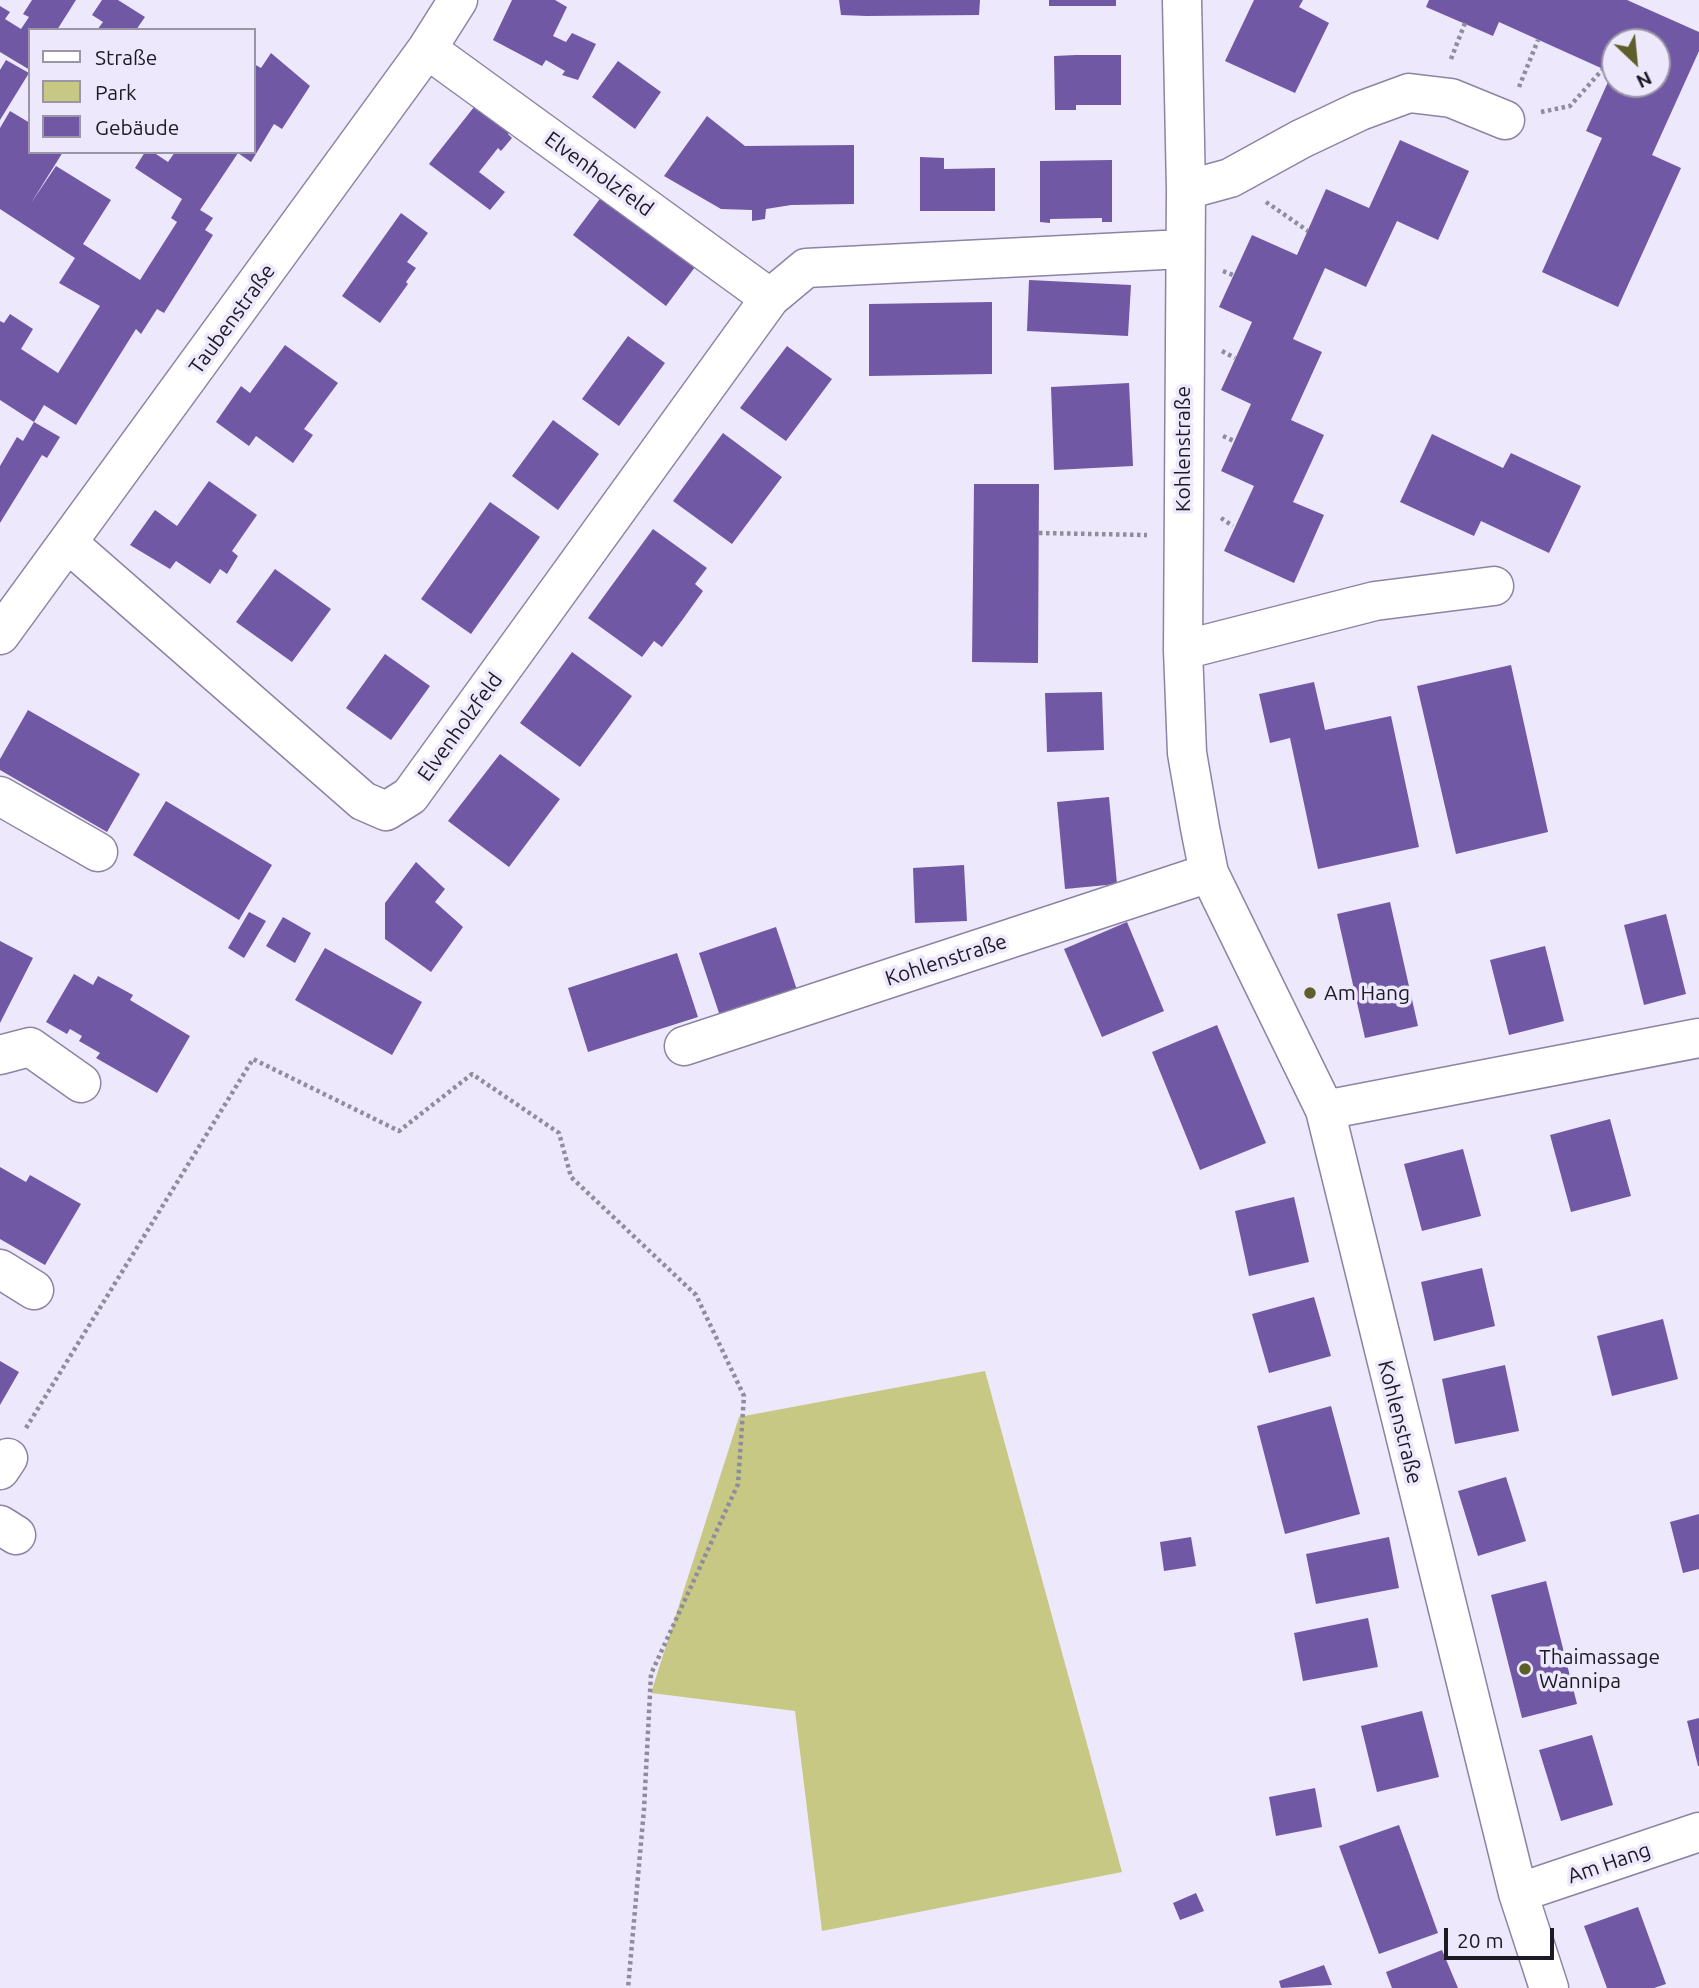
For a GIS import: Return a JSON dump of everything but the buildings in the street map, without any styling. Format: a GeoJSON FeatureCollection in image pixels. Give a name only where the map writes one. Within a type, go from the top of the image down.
{"type":"FeatureCollection","features":[{"type":"Feature","properties":{"kind":"street","name":"Taubenstraße"},"geometry":{"type":"LineString","coordinates":[[4,619],[69,544],[428,49],[458,0]]}},
{"type":"Feature","properties":{"kind":"street","name":"Kohlenstraße"},"geometry":{"type":"LineString","coordinates":[[1182,0],[1186,190],[1183,249],[1183,649],[1187,753],[1209,873],[1325,1110],[1518,1894],[1549,1988]]}},
{"type":"Feature","properties":{"kind":"street","name":"Elvenholzfeld"},"geometry":{"type":"LineString","coordinates":[[428,49],[770,298]]}},
{"type":"Feature","properties":{"kind":"street"},"geometry":{"type":"LineString","coordinates":[[1186,190],[1230,177],[1360,111],[1409,93],[1451,98],[1505,120]]}},
{"type":"Feature","properties":{"kind":"street","name":"Elvenholzfeld"},"geometry":{"type":"LineString","coordinates":[[69,544],[363,801],[386,811],[410,796],[770,298],[806,268],[1183,249]]}},
{"type":"Feature","properties":{"kind":"street"},"geometry":{"type":"LineString","coordinates":[[1183,649],[1375,601],[1494,586]]}},
{"type":"Feature","properties":{"kind":"street"},"geometry":{"type":"LineString","coordinates":[[0,796],[99,852]]}},
{"type":"Feature","properties":{"kind":"street","name":"Kohlenstraße"},"geometry":{"type":"LineString","coordinates":[[684,1046],[1209,873]]}},
{"type":"Feature","properties":{"kind":"street"},"geometry":{"type":"LineString","coordinates":[[1325,1110],[1699,1038]]}},
{"type":"Feature","properties":{"kind":"street"},"geometry":{"type":"LineString","coordinates":[[0,1055],[30,1048],[81,1083]]}},
{"type":"Feature","properties":{"kind":"street"},"geometry":{"type":"LineString","coordinates":[[0,1269],[34,1290]]}},
{"type":"Feature","properties":{"kind":"street","name":"Am Hang"},"geometry":{"type":"LineString","coordinates":[[1518,1894],[1699,1832]]}},
{"type":"Feature","properties":{"kind":"path"},"geometry":{"type":"LineString","coordinates":[[1505,120],[1538,40]]}},
{"type":"Feature","properties":{"kind":"path"},"geometry":{"type":"LineString","coordinates":[[1570,106],[1601,71]]}},
{"type":"Feature","properties":{"kind":"path"},"geometry":{"type":"LineString","coordinates":[[1230,177],[1308,231]]}},
{"type":"Feature","properties":{"kind":"path"},"geometry":{"type":"LineString","coordinates":[[1039,533],[1183,536]]}},
{"type":"Feature","properties":{"kind":"path"},"geometry":{"type":"LineString","coordinates":[[4,1464],[253,1059],[399,1131],[472,1074],[559,1133],[571,1177],[696,1295],[744,1396],[737,1484],[651,1674],[644,1809],[628,1988]]}},
{"type":"Feature","properties":{"kind":"green space"},"geometry":{"type":"Polygon","coordinates":[[[985,1371],[1122,1872],[822,1931],[795,1711],[651,1693],[739,1417],[985,1371]]]}},
{"type":"Feature","properties":{"kind":"place","name":"Am Hang"},"geometry":{"type":"Point","coordinates":[1310,993]}},
{"type":"Feature","properties":{"kind":"place","name":"Thaimassage Wannipa"},"geometry":{"type":"Point","coordinates":[1525,1669]}}]}
